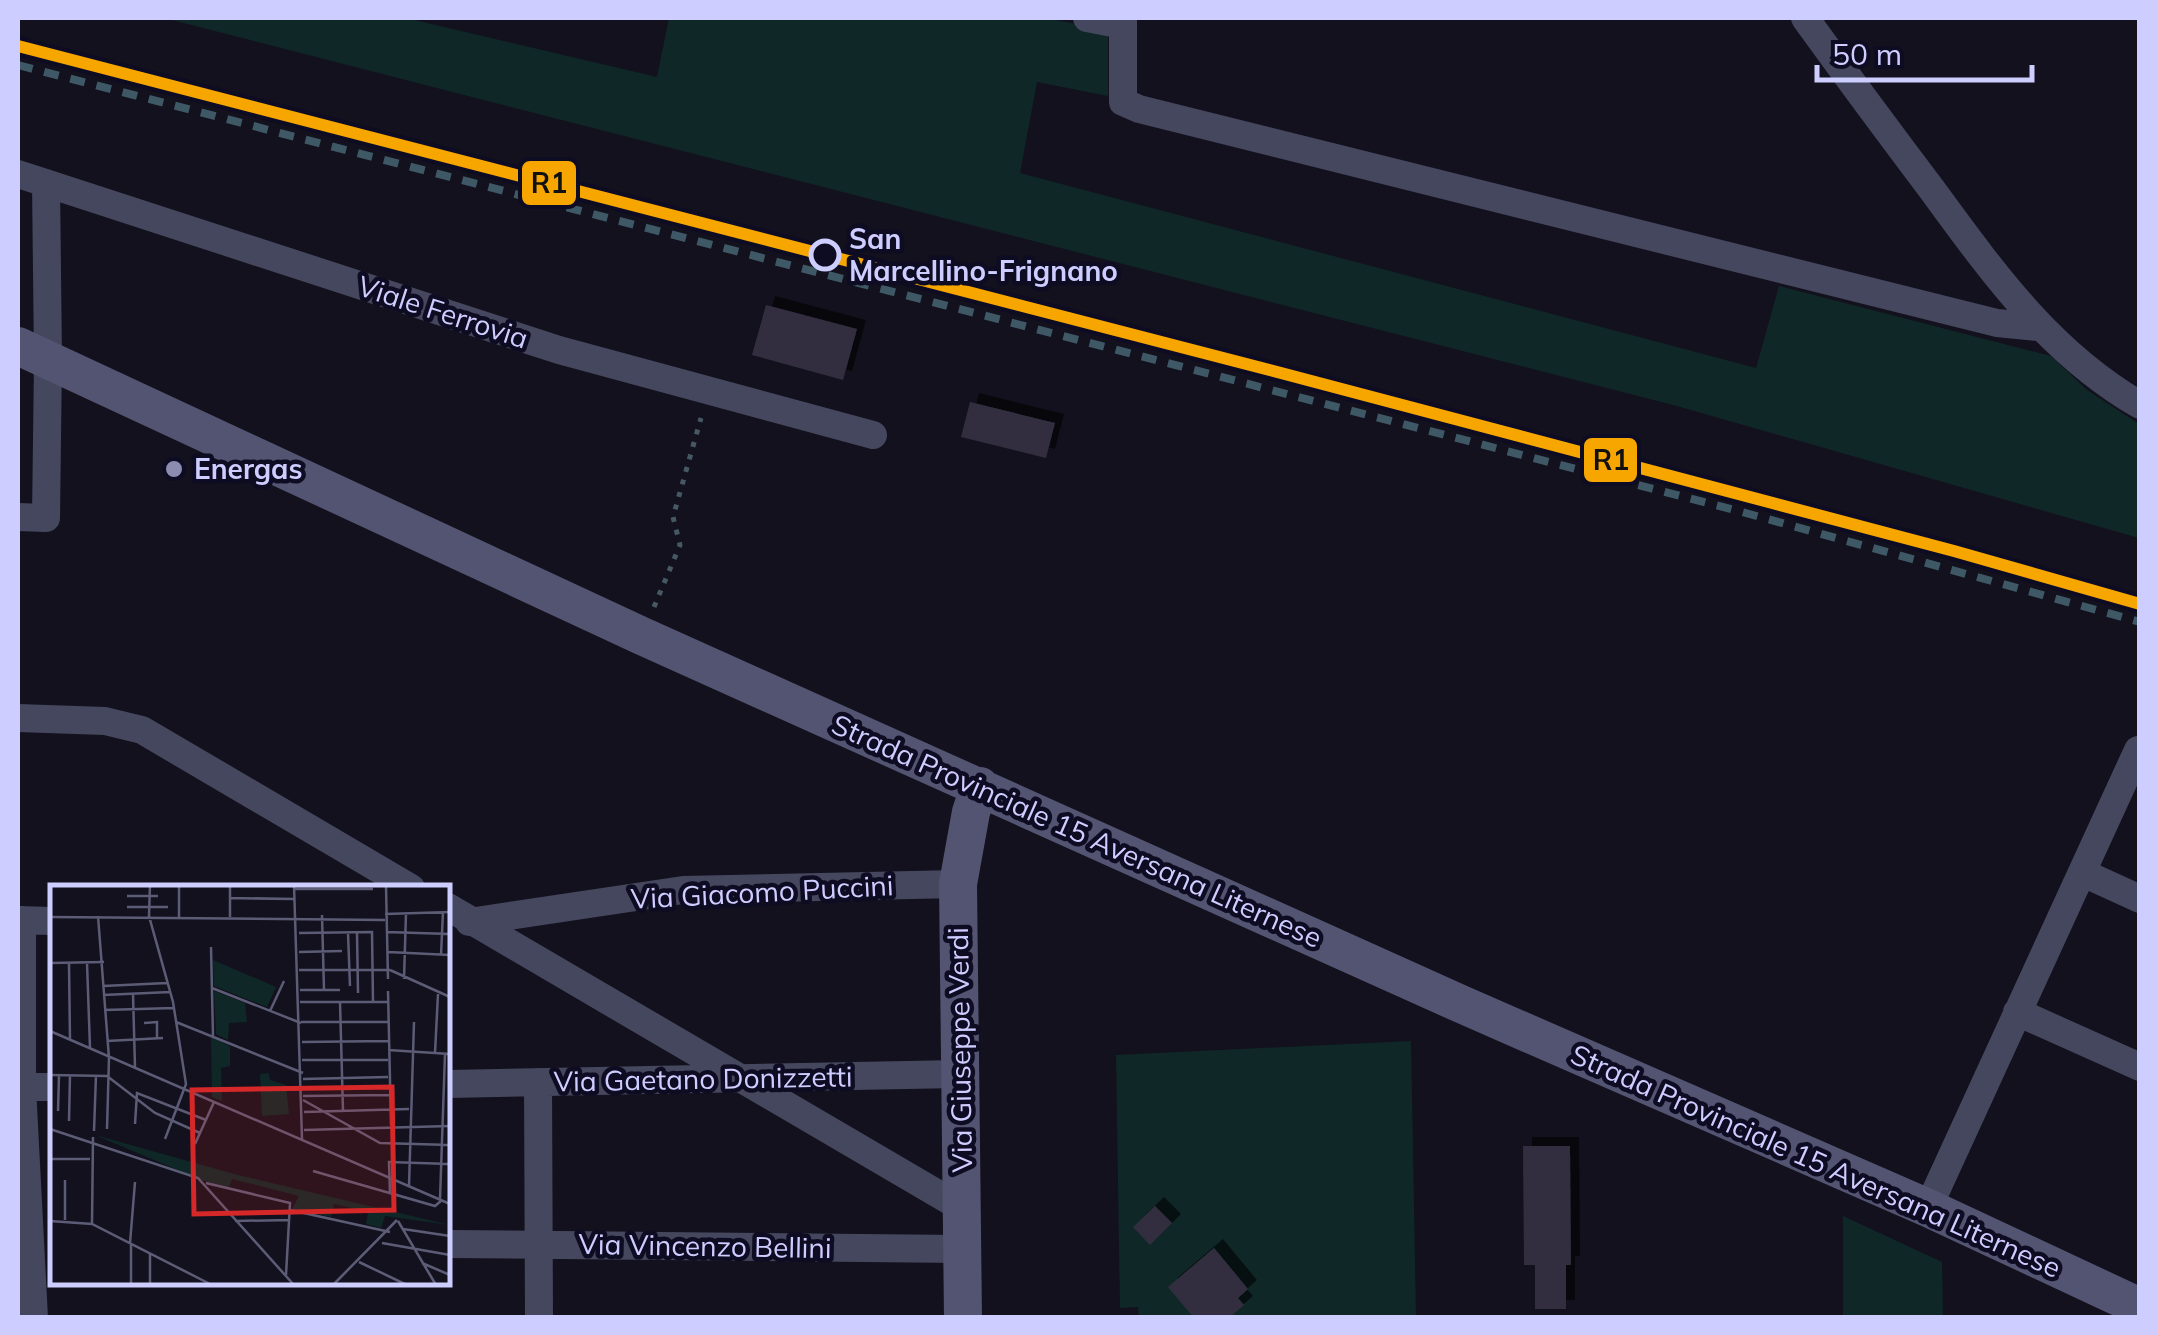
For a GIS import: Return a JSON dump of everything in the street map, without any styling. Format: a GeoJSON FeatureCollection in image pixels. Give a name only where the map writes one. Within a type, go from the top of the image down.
{"type":"FeatureCollection","features":[{"type":"Feature","properties":{"kind":"main road","name":"Strada Provinciale 15 Aversana Liternese"},"geometry":{"type":"LineString","coordinates":[[33,353],[642,636],[1460,1004],[1928,1208],[2140,1307]]}},
{"type":"Feature","properties":{"kind":"main road","name":"Via Giuseppe Verdi"},"geometry":{"type":"LineString","coordinates":[[963,1318],[958,884],[970,812],[980,786]]}},
{"type":"Feature","properties":{"kind":"street"},"geometry":{"type":"LineString","coordinates":[[1086,18],[1123,21],[1124,102],[1138,108],[1998,323],[2038,328]]}},
{"type":"Feature","properties":{"kind":"street"},"geometry":{"type":"LineString","coordinates":[[1805,18],[1968,240],[2038,328],[2108,386],[2140,405]]}},
{"type":"Feature","properties":{"kind":"street","name":"Viale Ferrovia"},"geometry":{"type":"LineString","coordinates":[[18,174],[558,350],[872,435]]}},
{"type":"Feature","properties":{"kind":"street"},"geometry":{"type":"LineString","coordinates":[[18,517],[46,518],[33,353],[46,183]]}},
{"type":"Feature","properties":{"kind":"street"},"geometry":{"type":"LineString","coordinates":[[18,718],[105,721],[142,730],[406,885]]}},
{"type":"Feature","properties":{"kind":"street"},"geometry":{"type":"LineString","coordinates":[[1928,1208],[2138,750]]}},
{"type":"Feature","properties":{"kind":"street"},"geometry":{"type":"LineString","coordinates":[[2082,873],[2140,899]]}},
{"type":"Feature","properties":{"kind":"street","name":"Via Giacomo Puccini"},"geometry":{"type":"LineString","coordinates":[[462,923],[684,890],[958,884]]}},
{"type":"Feature","properties":{"kind":"street"},"geometry":{"type":"LineString","coordinates":[[34,1318],[41,1245],[20,1087],[20,920],[50,921]]}},
{"type":"Feature","properties":{"kind":"street"},"geometry":{"type":"LineString","coordinates":[[462,923],[740,1078],[962,1208]]}},
{"type":"Feature","properties":{"kind":"street"},"geometry":{"type":"LineString","coordinates":[[2017,1012],[2140,1067]]}},
{"type":"Feature","properties":{"kind":"street","name":"Via Gaetano Donizzetti"},"geometry":{"type":"LineString","coordinates":[[450,1084],[960,1074]]}},
{"type":"Feature","properties":{"kind":"street"},"geometry":{"type":"LineString","coordinates":[[538,1082],[539,1318]]}},
{"type":"Feature","properties":{"kind":"street"},"geometry":{"type":"LineString","coordinates":[[20,1087],[50,1087]]}},
{"type":"Feature","properties":{"kind":"street","name":"Via Vincenzo Bellini"},"geometry":{"type":"LineString","coordinates":[[450,1244],[962,1249]]}},
{"type":"Feature","properties":{"kind":"path"},"geometry":{"type":"LineString","coordinates":[[642,636],[680,545],[673,517],[709,391]]}},
{"type":"Feature","properties":{"kind":"green space"},"geometry":{"type":"Polygon","coordinates":[[[164,18],[406,18],[657,77],[669,18],[1045,18],[1108,30],[1108,96],[1037,82],[1020,173],[1756,368],[1779,286],[2051,356],[2087,390],[2139,424],[2139,538],[1677,406],[164,18]]]}},
{"type":"Feature","properties":{"kind":"green space"},"geometry":{"type":"Polygon","coordinates":[[[1411,1041],[1416,1317],[1139,1318],[1138,1307],[1120,1308],[1116,1055],[1411,1041]]]}},
{"type":"Feature","properties":{"kind":"green space"},"geometry":{"type":"Polygon","coordinates":[[[1843,1216],[1942,1262],[1943,1317],[1843,1317],[1843,1216]]]}},
{"type":"Feature","properties":{"kind":"building","name":"San Marcellino-Frignano"},"geometry":{"type":"Polygon","coordinates":[[[766,305],[857,329],[843,380],[752,355],[766,305]]]}},
{"type":"Feature","properties":{"kind":"building"},"geometry":{"type":"Polygon","coordinates":[[[970,402],[1055,423],[1046,458],[961,437],[970,402]]]}},
{"type":"Feature","properties":{"kind":"building"},"geometry":{"type":"Polygon","coordinates":[[[1523,1146],[1570,1146],[1571,1265],[1566,1265],[1566,1309],[1535,1309],[1535,1265],[1524,1265],[1523,1146]]]}},
{"type":"Feature","properties":{"kind":"building"},"geometry":{"type":"Polygon","coordinates":[[[1155,1206],[1172,1223],[1150,1245],[1133,1227],[1155,1206]]]}},
{"type":"Feature","properties":{"kind":"building"},"geometry":{"type":"Polygon","coordinates":[[[1214,1248],[1248,1289],[1238,1298],[1244,1305],[1229,1318],[1194,1318],[1168,1287],[1214,1248]]]}},
{"type":"Feature","properties":{"kind":"railway"},"geometry":{"type":"LineString","coordinates":[[18,65],[1742,512],[2140,622]]}},
{"type":"Feature","properties":{"kind":"transit line","name":"R1"},"geometry":{"type":"LineString","coordinates":[[18,46],[1281,373],[2140,604]]}},
{"type":"Feature","properties":{"kind":"place","name":"San Marcellino-Frignano"},"geometry":{"type":"Point","coordinates":[825,255]}},
{"type":"Feature","properties":{"kind":"place","name":"Energas"},"geometry":{"type":"Point","coordinates":[174,469]}}]}
